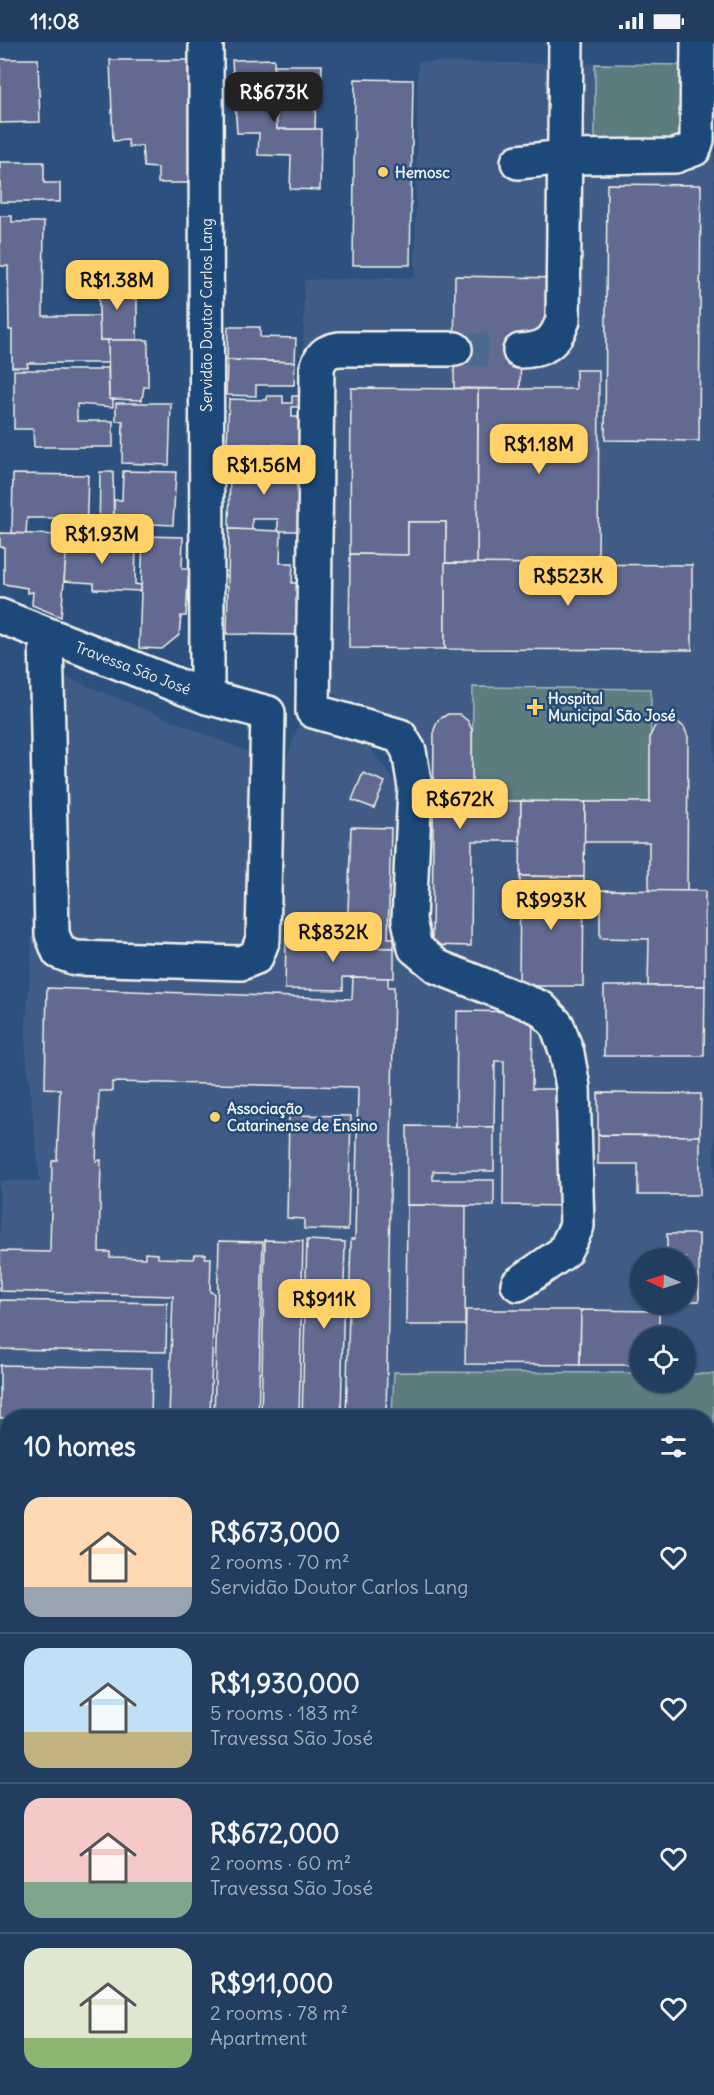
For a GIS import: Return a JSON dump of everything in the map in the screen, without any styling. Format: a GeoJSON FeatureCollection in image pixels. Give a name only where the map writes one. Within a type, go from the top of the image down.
{"type":"FeatureCollection","features":[{"type":"Feature","properties":{"kind":"street","name":"Servidão Doutor Carlos Lang"},"geometry":{"type":"LineString","coordinates":[[206,42],[207,697]]}},
{"type":"Feature","properties":{"kind":"street"},"geometry":{"type":"LineString","coordinates":[[520,351],[546,347],[557,337],[563,320],[566,42]]}},
{"type":"Feature","properties":{"kind":"street"},"geometry":{"type":"LineString","coordinates":[[518,162],[565,157],[675,156],[694,149],[698,140],[698,42]]}},
{"type":"Feature","properties":{"kind":"street"},"geometry":{"type":"LineString","coordinates":[[455,349],[339,349],[329,351],[320,357],[317,368],[313,711],[400,736],[409,751],[415,787],[409,920],[415,948],[438,967],[541,1008],[557,1025],[564,1044],[573,1087],[577,1226],[564,1252],[518,1284]]}},
{"type":"Feature","properties":{"kind":"street","name":"Travessa São José"},"geometry":{"type":"LineString","coordinates":[[0,616],[46,634],[207,697],[268,713],[263,939],[256,957],[241,963],[75,958],[59,952],[52,934],[46,634]]}},
{"type":"Feature","properties":{"kind":"shaded area","name":"Hospital Municipal São José"},"geometry":{"type":"Polygon","coordinates":[[[418,62],[714,65],[714,1374],[696,1374],[696,1326],[630,1326],[630,1373],[394,1372],[392,1410],[0,1410],[0,1181],[40,1181],[26,1052],[26,1021],[31,967],[35,816],[46,669],[283,766],[301,720],[366,744],[400,788],[400,736],[301,673],[304,280],[415,277],[418,62]]]}},
{"type":"Feature","properties":{"kind":"green space"},"geometry":{"type":"Polygon","coordinates":[[[595,64],[702,65],[701,152],[595,152],[595,64]]]}},
{"type":"Feature","properties":{"kind":"green space"},"geometry":{"type":"Polygon","coordinates":[[[473,687],[651,689],[650,802],[472,801],[473,687]]]}},
{"type":"Feature","properties":{"kind":"green space"},"geometry":{"type":"Polygon","coordinates":[[[394,1372],[630,1373],[630,1392],[696,1392],[696,1374],[714,1374],[714,1410],[392,1410],[394,1372]]]}},
{"type":"Feature","properties":{"kind":"building"},"geometry":{"type":"Polygon","coordinates":[[[0,59],[38,59],[40,122],[0,123],[0,59]]]}},
{"type":"Feature","properties":{"kind":"building"},"geometry":{"type":"Polygon","coordinates":[[[274,59],[277,129],[321,129],[320,190],[290,189],[291,156],[258,155],[259,133],[237,133],[232,60],[274,59]]]}},
{"type":"Feature","properties":{"kind":"building"},"geometry":{"type":"Polygon","coordinates":[[[110,60],[189,60],[191,183],[158,183],[158,168],[144,167],[142,146],[129,147],[128,140],[113,141],[110,60]]]}},
{"type":"Feature","properties":{"kind":"building"},"geometry":{"type":"Polygon","coordinates":[[[274,65],[322,65],[321,95],[316,95],[315,129],[277,129],[274,65]]]}},
{"type":"Feature","properties":{"kind":"building","name":"Hemosc"},"geometry":{"type":"Polygon","coordinates":[[[355,79],[413,80],[410,265],[353,265],[355,79]]]}},
{"type":"Feature","properties":{"kind":"building"},"geometry":{"type":"Polygon","coordinates":[[[0,162],[44,162],[44,183],[60,183],[60,202],[0,202],[0,162]]]}},
{"type":"Feature","properties":{"kind":"building"},"geometry":{"type":"Polygon","coordinates":[[[607,184],[701,185],[699,441],[605,440],[607,184]]]}},
{"type":"Feature","properties":{"kind":"building"},"geometry":{"type":"Polygon","coordinates":[[[0,216],[12,216],[12,222],[44,222],[43,316],[100,316],[100,340],[108,340],[109,363],[27,363],[28,367],[12,367],[8,266],[0,266],[0,216]]]}},
{"type":"Feature","properties":{"kind":"building"},"geometry":{"type":"Polygon","coordinates":[[[455,276],[558,278],[542,346],[521,346],[520,389],[454,388],[455,276]]]}},
{"type":"Feature","properties":{"kind":"building"},"geometry":{"type":"Polygon","coordinates":[[[98,281],[132,282],[132,299],[137,299],[137,340],[100,340],[98,281]]]}},
{"type":"Feature","properties":{"kind":"building"},"geometry":{"type":"Polygon","coordinates":[[[228,327],[260,327],[260,337],[296,338],[295,362],[227,360],[228,327]]]}},
{"type":"Feature","properties":{"kind":"building"},"geometry":{"type":"Polygon","coordinates":[[[108,340],[148,340],[148,387],[144,387],[142,400],[109,399],[108,340]]]}},
{"type":"Feature","properties":{"kind":"building"},"geometry":{"type":"Polygon","coordinates":[[[227,360],[295,362],[294,385],[256,385],[256,396],[226,395],[227,360]]]}},
{"type":"Feature","properties":{"kind":"building"},"geometry":{"type":"Polygon","coordinates":[[[100,368],[108,368],[109,399],[113,399],[113,407],[77,404],[77,421],[113,421],[113,447],[34,447],[33,429],[14,429],[14,370],[100,370],[100,368]]]}},
{"type":"Feature","properties":{"kind":"building"},"geometry":{"type":"Polygon","coordinates":[[[576,370],[599,370],[598,564],[477,564],[478,389],[576,389],[576,370]]]}},
{"type":"Feature","properties":{"kind":"building"},"geometry":{"type":"Polygon","coordinates":[[[351,388],[478,389],[477,564],[445,563],[446,522],[408,522],[408,555],[350,554],[351,388]]]}},
{"type":"Feature","properties":{"kind":"building"},"geometry":{"type":"Polygon","coordinates":[[[267,396],[283,396],[283,403],[292,403],[292,396],[302,396],[301,407],[292,407],[292,417],[301,417],[301,461],[282,461],[283,445],[227,443],[229,399],[267,400],[267,396]]]}},
{"type":"Feature","properties":{"kind":"building"},"geometry":{"type":"Polygon","coordinates":[[[116,403],[171,403],[169,465],[122,463],[123,421],[116,421],[116,403]]]}},
{"type":"Feature","properties":{"kind":"building"},"geometry":{"type":"Polygon","coordinates":[[[230,463],[259,463],[258,468],[269,468],[269,464],[297,464],[296,485],[301,485],[300,531],[278,531],[278,519],[252,519],[252,530],[229,529],[230,463]]]}},
{"type":"Feature","properties":{"kind":"building"},"geometry":{"type":"Polygon","coordinates":[[[123,471],[176,472],[173,525],[153,524],[153,536],[114,535],[114,500],[122,500],[123,471]]]}},
{"type":"Feature","properties":{"kind":"building"},"geometry":{"type":"Polygon","coordinates":[[[100,472],[113,472],[114,535],[99,535],[100,472]]]}},
{"type":"Feature","properties":{"kind":"building"},"geometry":{"type":"Polygon","coordinates":[[[13,474],[88,475],[86,535],[63,534],[62,518],[27,518],[26,534],[12,533],[13,474]]]}},
{"type":"Feature","properties":{"kind":"building"},"geometry":{"type":"Polygon","coordinates":[[[408,522],[446,522],[445,649],[349,648],[350,554],[408,555],[408,522]]]}},
{"type":"Feature","properties":{"kind":"building"},"geometry":{"type":"Polygon","coordinates":[[[229,529],[281,531],[280,563],[293,563],[292,583],[299,583],[299,635],[227,634],[229,529]]]}},
{"type":"Feature","properties":{"kind":"building"},"geometry":{"type":"Polygon","coordinates":[[[0,533],[68,535],[61,617],[32,605],[33,592],[27,593],[27,588],[4,584],[4,547],[0,547],[0,533]]]}},
{"type":"Feature","properties":{"kind":"building"},"geometry":{"type":"Polygon","coordinates":[[[143,536],[183,537],[182,569],[189,569],[186,616],[181,616],[179,635],[162,649],[139,648],[143,536]]]}},
{"type":"Feature","properties":{"kind":"building"},"geometry":{"type":"Polygon","coordinates":[[[67,541],[136,544],[135,584],[141,585],[141,591],[94,589],[94,583],[64,581],[67,541]]]}},
{"type":"Feature","properties":{"kind":"building"},"geometry":{"type":"Polygon","coordinates":[[[445,563],[692,565],[692,650],[445,649],[445,563]]]}},
{"type":"Feature","properties":{"kind":"building"},"geometry":{"type":"Polygon","coordinates":[[[448,714],[459,714],[468,721],[472,730],[472,801],[521,801],[520,841],[472,841],[471,946],[432,945],[434,730],[438,720],[448,714]]]}},
{"type":"Feature","properties":{"kind":"building"},"geometry":{"type":"Polygon","coordinates":[[[664,720],[675,720],[684,727],[688,737],[687,891],[649,891],[649,842],[584,842],[585,802],[650,802],[650,736],[655,726],[664,720]]]}},
{"type":"Feature","properties":{"kind":"building"},"geometry":{"type":"Polygon","coordinates":[[[363,773],[385,782],[374,808],[352,800],[363,773]]]}},
{"type":"Feature","properties":{"kind":"building"},"geometry":{"type":"Polygon","coordinates":[[[521,801],[585,802],[584,877],[520,876],[521,801]]]}},
{"type":"Feature","properties":{"kind":"building"},"geometry":{"type":"Polygon","coordinates":[[[351,827],[391,828],[388,938],[394,938],[394,948],[345,947],[351,827]]]}},
{"type":"Feature","properties":{"kind":"building"},"geometry":{"type":"Polygon","coordinates":[[[520,876],[584,877],[583,986],[519,986],[520,876]]]}},
{"type":"Feature","properties":{"kind":"building"},"geometry":{"type":"Polygon","coordinates":[[[600,890],[705,891],[705,986],[648,986],[649,939],[600,938],[600,890]]]}},
{"type":"Feature","properties":{"kind":"building"},"geometry":{"type":"Polygon","coordinates":[[[286,938],[344,939],[345,947],[394,948],[394,978],[343,977],[343,990],[285,989],[286,938]]]}},
{"type":"Feature","properties":{"kind":"building"},"geometry":{"type":"Polygon","coordinates":[[[353,977],[388,978],[388,987],[394,987],[386,1410],[346,1410],[351,1239],[355,1239],[358,1087],[112,1082],[112,1091],[99,1091],[96,1161],[101,1160],[99,1252],[110,1252],[110,1257],[145,1258],[145,1253],[158,1254],[158,1258],[194,1259],[195,1254],[206,1254],[205,1258],[211,1258],[210,1292],[214,1293],[210,1410],[169,1410],[173,1296],[0,1291],[0,1251],[50,1252],[52,1161],[57,1160],[60,1089],[45,1088],[47,988],[352,999],[353,977]]]}},
{"type":"Feature","properties":{"kind":"building"},"geometry":{"type":"Polygon","coordinates":[[[604,986],[705,986],[704,1056],[604,1056],[604,986]]]}},
{"type":"Feature","properties":{"kind":"building"},"geometry":{"type":"Polygon","coordinates":[[[457,1011],[533,1012],[532,1089],[559,1089],[570,1206],[503,1205],[504,1061],[495,1061],[494,1127],[456,1127],[457,1011]]]}},
{"type":"Feature","properties":{"kind":"building"},"geometry":{"type":"Polygon","coordinates":[[[598,1093],[701,1094],[700,1136],[598,1135],[598,1093]]]}},
{"type":"Feature","properties":{"kind":"building"},"geometry":{"type":"Polygon","coordinates":[[[289,1115],[351,1116],[348,1230],[304,1229],[304,1219],[287,1218],[289,1115]]]}},
{"type":"Feature","properties":{"kind":"building"},"geometry":{"type":"Polygon","coordinates":[[[407,1126],[494,1127],[494,1171],[433,1171],[433,1180],[494,1180],[494,1206],[407,1205],[407,1126]]]}},
{"type":"Feature","properties":{"kind":"building"},"geometry":{"type":"Polygon","coordinates":[[[598,1135],[700,1136],[700,1195],[638,1195],[638,1164],[598,1164],[598,1135]]]}},
{"type":"Feature","properties":{"kind":"building"},"geometry":{"type":"Polygon","coordinates":[[[407,1205],[466,1206],[465,1325],[406,1325],[407,1205]]]}},
{"type":"Feature","properties":{"kind":"building"},"geometry":{"type":"Polygon","coordinates":[[[667,1234],[699,1234],[699,1301],[696,1301],[696,1248],[667,1248],[667,1234]]]}},
{"type":"Feature","properties":{"kind":"building"},"geometry":{"type":"Polygon","coordinates":[[[265,1240],[303,1241],[299,1410],[261,1410],[265,1240]]]}},
{"type":"Feature","properties":{"kind":"building"},"geometry":{"type":"Polygon","coordinates":[[[307,1240],[345,1242],[341,1410],[302,1410],[307,1240]]]}},
{"type":"Feature","properties":{"kind":"building"},"geometry":{"type":"Polygon","coordinates":[[[219,1241],[263,1242],[258,1410],[214,1410],[219,1241]]]}},
{"type":"Feature","properties":{"kind":"building"},"geometry":{"type":"Polygon","coordinates":[[[0,1300],[167,1303],[166,1352],[0,1349],[0,1300]]]}},
{"type":"Feature","properties":{"kind":"building"},"geometry":{"type":"Polygon","coordinates":[[[466,1310],[581,1310],[580,1365],[465,1364],[466,1310]]]}},
{"type":"Feature","properties":{"kind":"building"},"geometry":{"type":"Polygon","coordinates":[[[581,1310],[630,1311],[630,1314],[659,1314],[659,1326],[630,1326],[630,1365],[580,1365],[581,1310]]]}},
{"type":"Feature","properties":{"kind":"building"},"geometry":{"type":"Polygon","coordinates":[[[0,1365],[152,1368],[151,1410],[0,1410],[0,1365]]]}},
{"type":"Feature","properties":{"kind":"tunnel"},"geometry":{"type":"LineString","coordinates":[[455,349],[520,351]]}},
{"type":"Feature","properties":{"kind":"place","name":"Hemosc"},"geometry":{"type":"Point","coordinates":[383,172]}},
{"type":"Feature","properties":{"kind":"place","name":"Hospital Municipal São José"},"geometry":{"type":"Point","coordinates":[535,707]}},
{"type":"Feature","properties":{"kind":"place","name":"Associação Catarinense de Ensino"},"geometry":{"type":"Point","coordinates":[215,1117]}}]}
